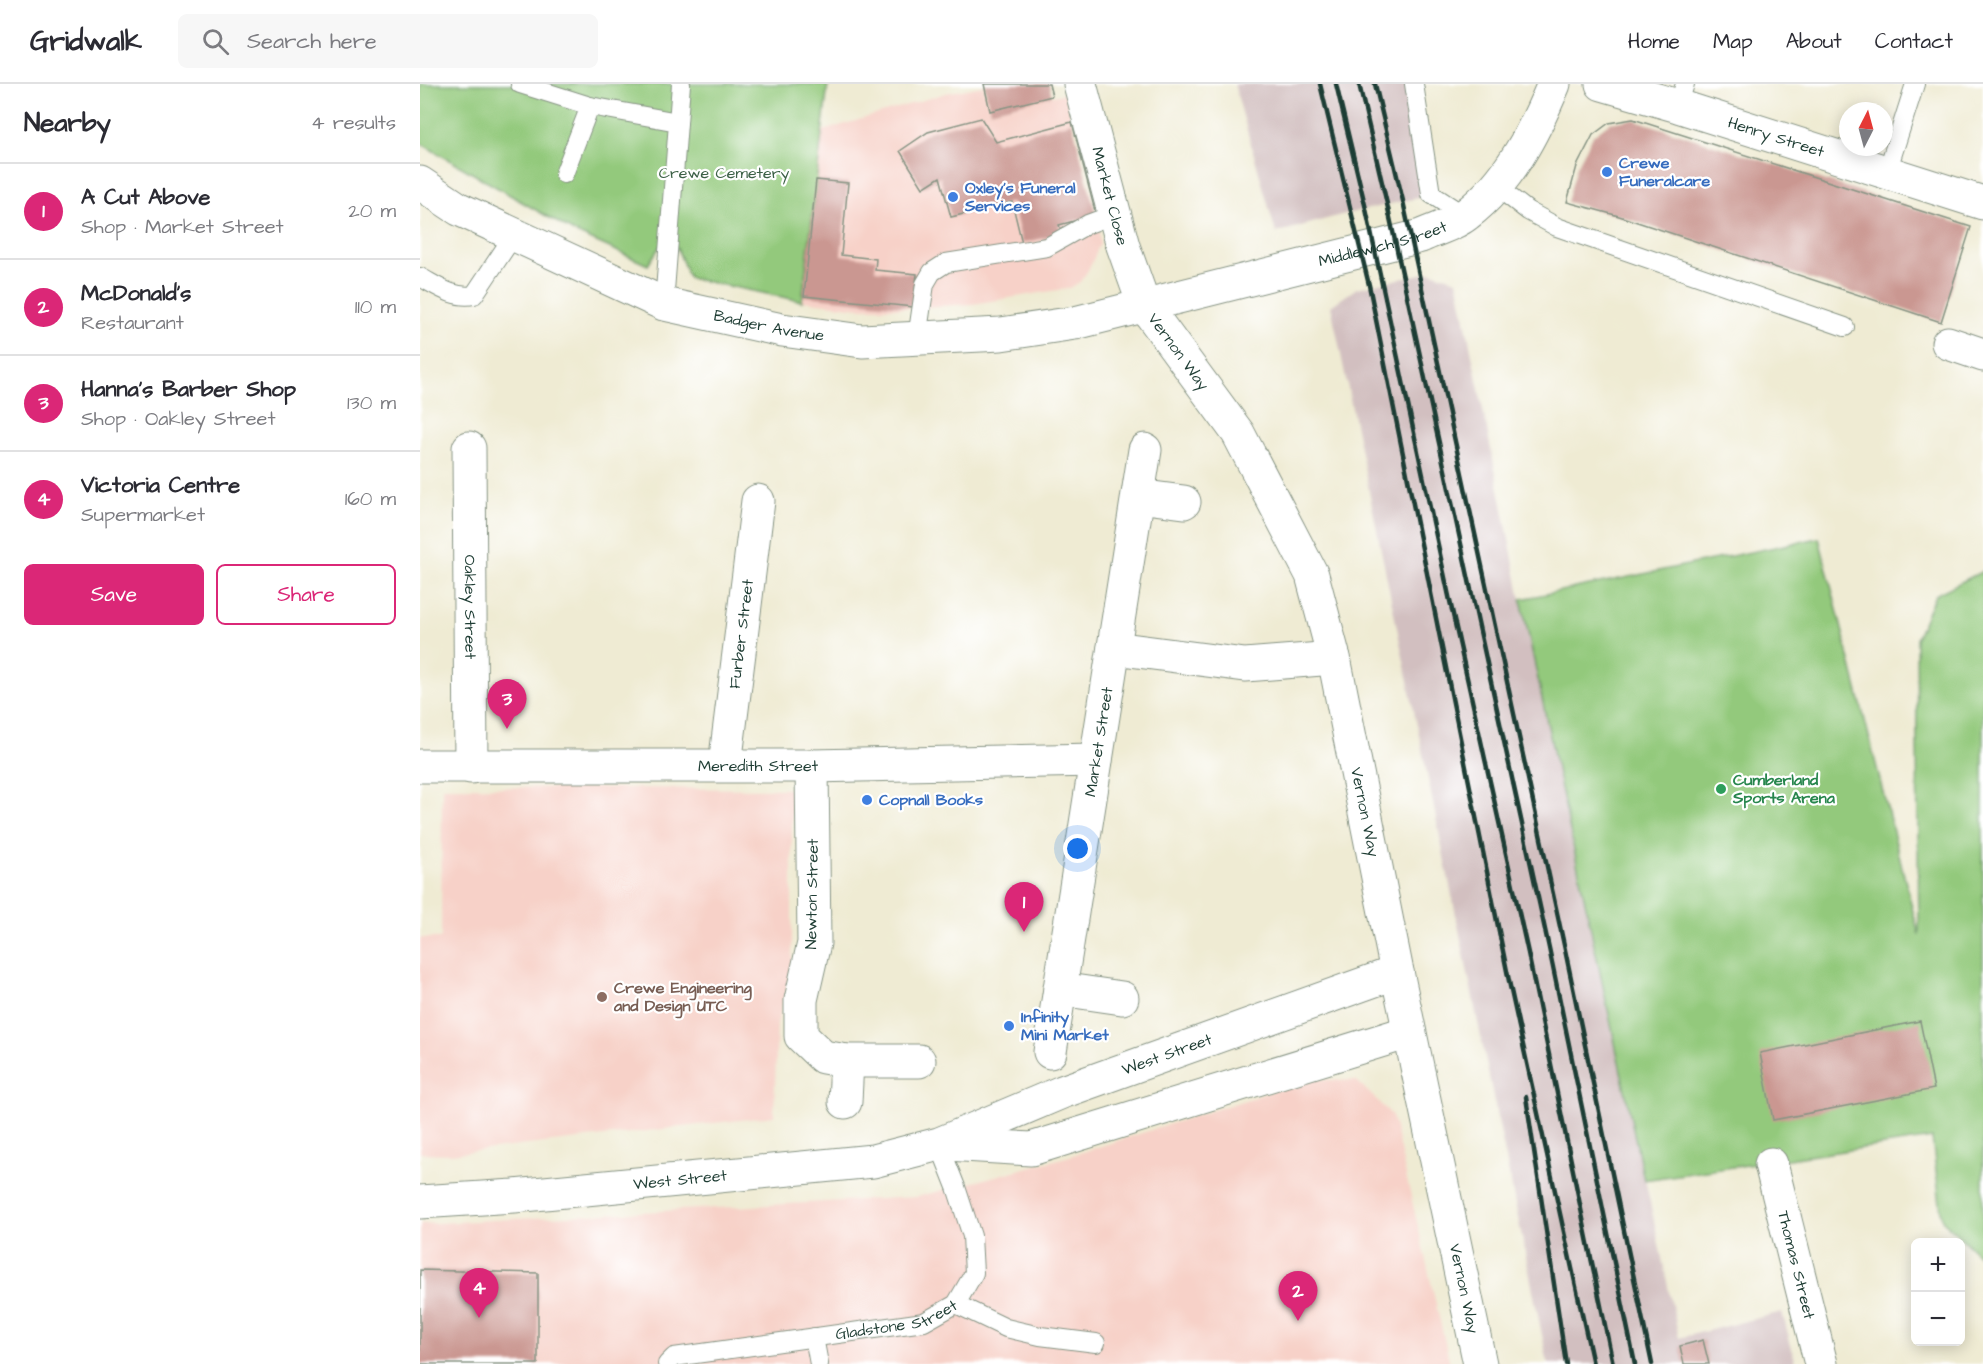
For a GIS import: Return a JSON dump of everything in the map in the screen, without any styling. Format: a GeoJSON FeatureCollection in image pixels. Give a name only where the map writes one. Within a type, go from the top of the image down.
{"type":"FeatureCollection","features":[{"type":"Feature","properties":{"kind":"street","name":"Market Close"},"geometry":{"type":"LineString","coordinates":[[1080,84],[1115,214],[1144,305]]}},
{"type":"Feature","properties":{"kind":"street","name":"Middlewich Street"},"geometry":{"type":"LineString","coordinates":[[1144,305],[1421,236],[1465,216],[1497,187],[1539,119],[1554,84]]}},
{"type":"Feature","properties":{"kind":"street","name":"Henry Street"},"geometry":{"type":"LineString","coordinates":[[1602,84],[1681,95],[1887,172],[1983,203]]}},
{"type":"Feature","properties":{"kind":"street","name":"Badger Avenue"},"geometry":{"type":"LineString","coordinates":[[420,183],[459,209],[664,304],[782,330],[862,341],[1012,333],[1075,323],[1144,305]]}},
{"type":"Feature","properties":{"kind":"street","name":"Vernon Way"},"geometry":{"type":"LineString","coordinates":[[1144,305],[1238,433],[1312,576],[1334,658],[1409,1032],[1480,1364]]}},
{"type":"Feature","properties":{"kind":"street"},"geometry":{"type":"LineString","coordinates":[[1948,343],[1983,355]]}},
{"type":"Feature","properties":{"kind":"street","name":"Oakley Street"},"geometry":{"type":"LineString","coordinates":[[469,448],[471,767]]}},
{"type":"Feature","properties":{"kind":"street","name":"Market Street"},"geometry":{"type":"LineString","coordinates":[[1050,1052],[1145,450]]}},
{"type":"Feature","properties":{"kind":"street"},"geometry":{"type":"LineString","coordinates":[[1138,496],[1184,502]]}},
{"type":"Feature","properties":{"kind":"street","name":"Furber Street"},"geometry":{"type":"LineString","coordinates":[[725,765],[758,501]]}},
{"type":"Feature","properties":{"kind":"street"},"geometry":{"type":"LineString","coordinates":[[1114,648],[1245,665],[1334,658]]}},
{"type":"Feature","properties":{"kind":"street","name":"Meredith Street"},"geometry":{"type":"LineString","coordinates":[[420,766],[812,766],[1096,760]]}},
{"type":"Feature","properties":{"kind":"street","name":"Newton Street"},"geometry":{"type":"LineString","coordinates":[[812,766],[814,943],[801,1000],[801,1036],[823,1057],[848,1061],[919,1061]]}},
{"type":"Feature","properties":{"kind":"street","name":"West Street"},"geometry":{"type":"LineString","coordinates":[[420,1202],[514,1196],[873,1161],[939,1144],[1062,1092],[1397,972]]}},
{"type":"Feature","properties":{"kind":"street"},"geometry":{"type":"LineString","coordinates":[[1060,989],[1122,998]]}},
{"type":"Feature","properties":{"kind":"street","name":"West Street"},"geometry":{"type":"LineString","coordinates":[[939,1144],[1031,1149],[1409,1032]]}},
{"type":"Feature","properties":{"kind":"street"},"geometry":{"type":"LineString","coordinates":[[845,1102],[848,1061]]}},
{"type":"Feature","properties":{"kind":"street","name":"Thomas Street"},"geometry":{"type":"LineString","coordinates":[[1772,1164],[1821,1364]]}},
{"type":"Feature","properties":{"kind":"lane"},"geometry":{"type":"LineString","coordinates":[[520,84],[590,106],[678,122]]}},
{"type":"Feature","properties":{"kind":"lane"},"geometry":{"type":"LineString","coordinates":[[664,304],[681,84]]}},
{"type":"Feature","properties":{"kind":"lane"},"geometry":{"type":"LineString","coordinates":[[1414,84],[1431,194],[1465,216]]}},
{"type":"Feature","properties":{"kind":"lane"},"geometry":{"type":"LineString","coordinates":[[1887,172],[1915,84]]}},
{"type":"Feature","properties":{"kind":"lane"},"geometry":{"type":"LineString","coordinates":[[564,174],[590,106]]}},
{"type":"Feature","properties":{"kind":"lane"},"geometry":{"type":"LineString","coordinates":[[1497,187],[1528,212],[1557,227],[1845,327]]}},
{"type":"Feature","properties":{"kind":"lane"},"geometry":{"type":"LineString","coordinates":[[917,338],[924,284],[932,272],[946,263],[1047,247],[1088,224],[1115,214]]}},
{"type":"Feature","properties":{"kind":"lane"},"geometry":{"type":"LineString","coordinates":[[420,277],[454,295],[464,297],[474,295],[514,235]]}},
{"type":"Feature","properties":{"kind":"lane","name":"Gladstone Street"},"geometry":{"type":"LineString","coordinates":[[667,1364],[674,1357],[924,1322],[956,1304],[974,1273],[972,1236],[939,1144]]}},
{"type":"Feature","properties":{"kind":"lane"},"geometry":{"type":"LineString","coordinates":[[956,1304],[1006,1328],[1040,1336],[1096,1343]]}},
{"type":"Feature","properties":{"kind":"lane"},"geometry":{"type":"LineString","coordinates":[[814,1337],[819,1364]]}},
{"type":"Feature","properties":{"kind":"shaded area"},"geometry":{"type":"Polygon","coordinates":[[[1234,84],[1408,84],[1427,196],[1341,215],[1276,233],[1234,84]]]}},
{"type":"Feature","properties":{"kind":"shaded area","name":"Oxley's Funeral Services"},"geometry":{"type":"Polygon","coordinates":[[[983,86],[990,111],[1065,93],[1098,220],[1100,244],[1089,269],[1080,282],[1070,288],[973,304],[859,308],[802,301],[823,131],[946,93],[983,86]]]}},
{"type":"Feature","properties":{"kind":"shaded area"},"geometry":{"type":"Polygon","coordinates":[[[1431,272],[1457,280],[1521,599],[1679,1338],[1782,1312],[1796,1364],[1548,1364],[1331,306],[1357,288],[1431,272]]]}},
{"type":"Feature","properties":{"kind":"shaded area","name":"Crewe Engineering and Design UTC"},"geometry":{"type":"Polygon","coordinates":[[[442,787],[792,789],[792,969],[777,1024],[774,1116],[451,1154],[420,1153],[420,938],[441,938],[442,787]]]}},
{"type":"Feature","properties":{"kind":"shaded area"},"geometry":{"type":"Polygon","coordinates":[[[1311,1079],[1357,1081],[1392,1115],[1450,1364],[420,1364],[420,1224],[917,1197],[1070,1156],[1311,1079]]]}},
{"type":"Feature","properties":{"kind":"green space","name":"Crewe Cemetery"},"geometry":{"type":"Polygon","coordinates":[[[420,84],[828,84],[802,301],[689,278],[677,248],[660,246],[648,265],[574,232],[420,143],[420,84]]]}},
{"type":"Feature","properties":{"kind":"green space","name":"Cumberland Sports Arena"},"geometry":{"type":"Polygon","coordinates":[[[1819,538],[1919,935],[1916,639],[1935,595],[1983,571],[1983,1259],[1965,1242],[1965,1238],[1961,1238],[1942,1220],[1932,1138],[1644,1180],[1521,599],[1819,538]]]}},
{"type":"Feature","properties":{"kind":"building"},"geometry":{"type":"Polygon","coordinates":[[[984,84],[1049,84],[1052,96],[990,111],[984,84]]]}},
{"type":"Feature","properties":{"kind":"building"},"geometry":{"type":"Polygon","coordinates":[[[981,118],[996,142],[1072,122],[1096,215],[1059,225],[1062,234],[1022,243],[1012,202],[951,217],[940,177],[923,188],[900,151],[928,132],[981,118]]]}},
{"type":"Feature","properties":{"kind":"building"},"geometry":{"type":"Polygon","coordinates":[[[1633,119],[1971,227],[1941,322],[1619,216],[1567,202],[1577,166],[1593,135],[1609,123],[1633,119]]]}},
{"type":"Feature","properties":{"kind":"building"},"geometry":{"type":"Polygon","coordinates":[[[816,180],[848,183],[841,255],[876,259],[875,270],[917,274],[913,307],[804,296],[816,180]]]}},
{"type":"Feature","properties":{"kind":"building"},"geometry":{"type":"Polygon","coordinates":[[[1920,1021],[1934,1089],[1773,1120],[1760,1053],[1920,1021]]]}},
{"type":"Feature","properties":{"kind":"building"},"geometry":{"type":"Polygon","coordinates":[[[420,1270],[538,1273],[538,1364],[420,1364],[420,1270]]]}},
{"type":"Feature","properties":{"kind":"building"},"geometry":{"type":"Polygon","coordinates":[[[1703,1340],[1709,1364],[1684,1364],[1680,1346],[1703,1340]]]}},
{"type":"Feature","properties":{"kind":"railway"},"geometry":{"type":"LineString","coordinates":[[1320,84],[1369,285],[1510,986],[1593,1364]]}},
{"type":"Feature","properties":{"kind":"railway"},"geometry":{"type":"LineString","coordinates":[[1336,84],[1366,209],[1528,953],[1613,1364]]}},
{"type":"Feature","properties":{"kind":"railway"},"geometry":{"type":"LineString","coordinates":[[1359,84],[1549,948],[1635,1364]]}},
{"type":"Feature","properties":{"kind":"railway"},"geometry":{"type":"LineString","coordinates":[[1375,84],[1403,201],[1652,1364]]}},
{"type":"Feature","properties":{"kind":"railway"},"geometry":{"type":"LineString","coordinates":[[1526,1097],[1566,1364]]}},
{"type":"Feature","properties":{"kind":"place","name":"Crewe Funeralcare"},"geometry":{"type":"Point","coordinates":[1607,172]}},
{"type":"Feature","properties":{"kind":"place","name":"Oxley's Funeral Services"},"geometry":{"type":"Point","coordinates":[953,197]}},
{"type":"Feature","properties":{"kind":"place","name":"Hanna's Barber Shop"},"geometry":{"type":"Point","coordinates":[507,729]}},
{"type":"Feature","properties":{"kind":"place","name":"Cumberland Sports Arena"},"geometry":{"type":"Point","coordinates":[1721,789]}},
{"type":"Feature","properties":{"kind":"place","name":"Copnall Books"},"geometry":{"type":"Point","coordinates":[867,800]}},
{"type":"Feature","properties":{"kind":"place","name":"A Cut Above"},"geometry":{"type":"Point","coordinates":[1024,932]}},
{"type":"Feature","properties":{"kind":"place","name":"Crewe Engineering and Design UTC"},"geometry":{"type":"Point","coordinates":[602,997]}},
{"type":"Feature","properties":{"kind":"place","name":"Infinity Mini Market"},"geometry":{"type":"Point","coordinates":[1009,1026]}},
{"type":"Feature","properties":{"kind":"place","name":"Victoria Centre"},"geometry":{"type":"Point","coordinates":[479,1318]}},
{"type":"Feature","properties":{"kind":"place","name":"McDonald's"},"geometry":{"type":"Point","coordinates":[1298,1321]}}]}
